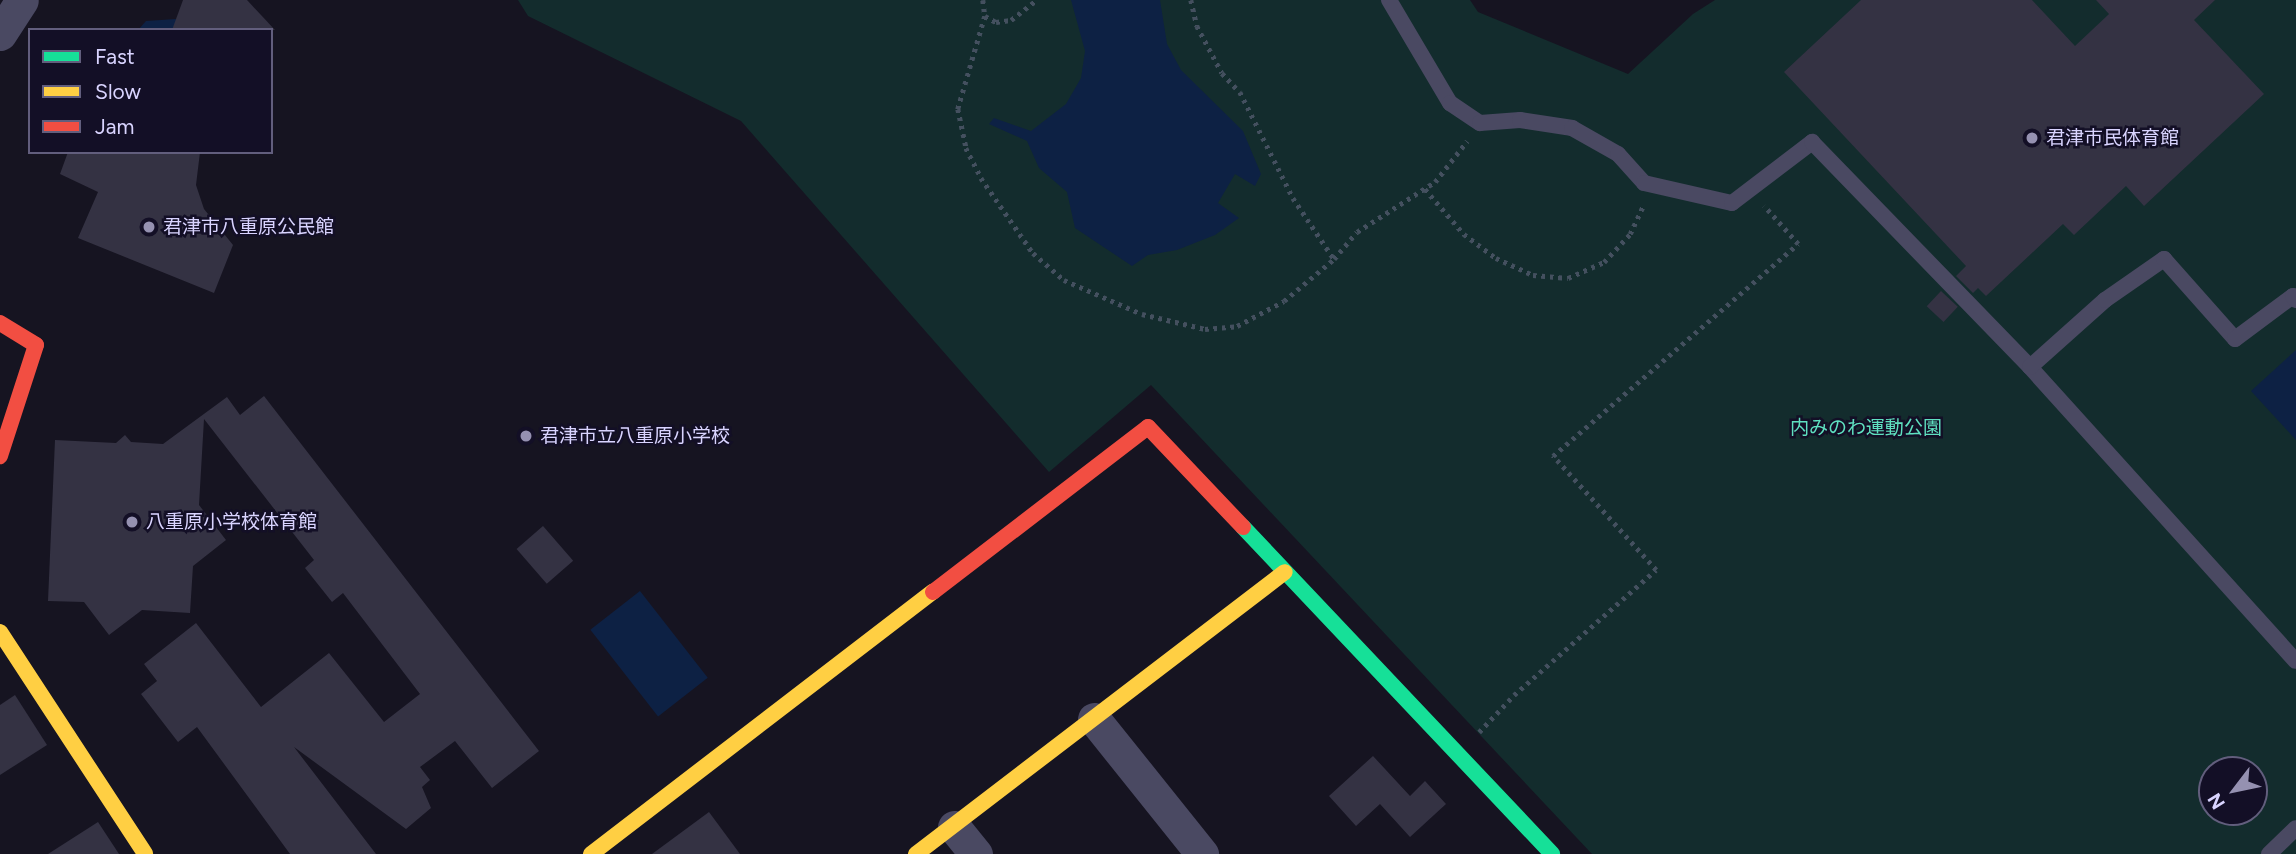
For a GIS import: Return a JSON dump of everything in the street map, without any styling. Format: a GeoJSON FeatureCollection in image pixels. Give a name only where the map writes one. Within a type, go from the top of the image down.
{"type":"FeatureCollection","features":[{"type":"Feature","properties":{"kind":"street"},"geometry":{"type":"LineString","coordinates":[[0,34],[22,0]]}},
{"type":"Feature","properties":{"kind":"street"},"geometry":{"type":"LineString","coordinates":[[0,323],[36,345],[0,456]]}},
{"type":"Feature","properties":{"kind":"street"},"geometry":{"type":"LineString","coordinates":[[591,854],[1147,427],[1552,854]]}},
{"type":"Feature","properties":{"kind":"street"},"geometry":{"type":"LineString","coordinates":[[916,854],[1285,572]]}},
{"type":"Feature","properties":{"kind":"street"},"geometry":{"type":"LineString","coordinates":[[0,632],[145,854]]}},
{"type":"Feature","properties":{"kind":"street"},"geometry":{"type":"LineString","coordinates":[[1094,719],[1202,854]]}},
{"type":"Feature","properties":{"kind":"street"},"geometry":{"type":"LineString","coordinates":[[954,827],[975,854]]}},
{"type":"Feature","properties":{"kind":"lane"},"geometry":{"type":"LineString","coordinates":[[1389,0],[1450,103],[1480,123],[1520,120],[1572,128],[1618,154],[1644,183],[1732,203],[1812,142],[2030,367],[2296,661]]}},
{"type":"Feature","properties":{"kind":"lane"},"geometry":{"type":"LineString","coordinates":[[2030,367],[2105,300],[2164,259],[2235,338],[2292,296],[2296,300]]}},
{"type":"Feature","properties":{"kind":"lane"},"geometry":{"type":"LineString","coordinates":[[2269,854],[2296,828]]}},
{"type":"Feature","properties":{"kind":"path"},"geometry":{"type":"LineString","coordinates":[[982,0],[985,16],[958,109],[966,148],[1005,217],[1032,253],[1064,280],[1142,314],[1205,329],[1237,326],[1284,301],[1334,258],[1357,232],[1435,182],[1480,123]]}},
{"type":"Feature","properties":{"kind":"path"},"geometry":{"type":"LineString","coordinates":[[985,16],[996,22],[1011,20],[1037,0]]}},
{"type":"Feature","properties":{"kind":"path"},"geometry":{"type":"LineString","coordinates":[[1191,0],[1197,26],[1222,73],[1240,92],[1293,198],[1334,258]]}},
{"type":"Feature","properties":{"kind":"path"},"geometry":{"type":"LineString","coordinates":[[1425,188],[1464,234],[1496,258],[1533,275],[1568,278],[1604,262],[1630,234],[1644,208],[1644,183]]}},
{"type":"Feature","properties":{"kind":"path"},"geometry":{"type":"LineString","coordinates":[[1473,738],[1514,695],[1656,570],[1553,456],[1798,244],[1754,195]]}},
{"type":"Feature","properties":{"kind":"green space","name":"内みのわ運動公園"},"geometry":{"type":"Polygon","coordinates":[[[518,0],[1470,0],[1478,12],[1628,74],[1693,14],[1715,0],[2296,0],[2296,854],[1592,854],[1151,385],[1049,472],[741,121],[528,16],[518,0]]]}},
{"type":"Feature","properties":{"kind":"water"},"geometry":{"type":"Polygon","coordinates":[[[1071,0],[1160,0],[1167,44],[1181,70],[1243,131],[1261,174],[1255,186],[1235,174],[1218,203],[1239,218],[1215,235],[1177,250],[1148,255],[1132,266],[1075,228],[1067,192],[1039,168],[1027,141],[989,124],[994,118],[1031,131],[1066,104],[1081,78],[1085,51],[1071,0]]]}},
{"type":"Feature","properties":{"kind":"water"},"geometry":{"type":"Polygon","coordinates":[[[176,19],[176,28],[140,28],[146,21],[176,19]]]}},
{"type":"Feature","properties":{"kind":"water"},"geometry":{"type":"Polygon","coordinates":[[[2296,350],[2296,440],[2251,391],[2296,350]]]}},
{"type":"Feature","properties":{"kind":"water"},"geometry":{"type":"Polygon","coordinates":[[[640,591],[708,678],[658,716],[590,630],[640,591]]]}},
{"type":"Feature","properties":{"kind":"building"},"geometry":{"type":"Polygon","coordinates":[[[183,0],[247,0],[275,30],[273,28],[173,28],[183,0]]]}},
{"type":"Feature","properties":{"kind":"building","name":"君津市民体育館"},"geometry":{"type":"Polygon","coordinates":[[[1861,0],[2032,0],[2075,46],[2109,14],[2096,0],[2215,0],[2194,20],[2264,94],[2144,206],[2126,186],[2074,235],[2063,224],[1986,296],[1978,288],[1973,293],[1956,276],[1966,266],[1784,72],[1861,0]]]}},
{"type":"Feature","properties":{"kind":"building","name":"君津市八重原公民館"},"geometry":{"type":"Polygon","coordinates":[[[67,154],[200,154],[196,185],[204,209],[233,245],[214,293],[78,238],[98,192],[60,174],[67,154]]]}},
{"type":"Feature","properties":{"kind":"building"},"geometry":{"type":"Polygon","coordinates":[[[1941,291],[1958,307],[1943,322],[1927,306],[1941,291]]]}},
{"type":"Feature","properties":{"kind":"building"},"geometry":{"type":"Polygon","coordinates":[[[264,396],[539,751],[492,788],[455,741],[420,767],[430,780],[422,787],[431,808],[406,829],[294,747],[376,854],[290,854],[197,727],[178,742],[141,694],[157,681],[144,664],[196,623],[261,707],[329,653],[384,722],[420,694],[343,593],[332,602],[305,568],[314,560],[204,419],[199,505],[226,540],[193,566],[190,613],[142,610],[109,635],[84,602],[48,601],[55,440],[116,443],[125,435],[131,442],[163,444],[227,397],[240,415],[264,396]]]}},
{"type":"Feature","properties":{"kind":"building"},"geometry":{"type":"Polygon","coordinates":[[[543,526],[573,561],[547,584],[517,549],[543,526]]]}},
{"type":"Feature","properties":{"kind":"building"},"geometry":{"type":"Polygon","coordinates":[[[15,695],[47,745],[0,775],[0,705],[15,695]]]}},
{"type":"Feature","properties":{"kind":"building"},"geometry":{"type":"Polygon","coordinates":[[[1373,756],[1410,796],[1425,781],[1446,804],[1410,837],[1380,804],[1356,826],[1329,796],[1373,756]]]}},
{"type":"Feature","properties":{"kind":"building"},"geometry":{"type":"Polygon","coordinates":[[[709,812],[740,854],[652,854],[709,812]]]}},
{"type":"Feature","properties":{"kind":"building"},"geometry":{"type":"Polygon","coordinates":[[[98,822],[119,854],[48,854],[98,822]]]}},
{"type":"Feature","properties":{"kind":"traffic: fast"},"geometry":{"type":"LineString","coordinates":[[1243,527],[1552,854]]}},
{"type":"Feature","properties":{"kind":"traffic: slow"},"geometry":{"type":"LineString","coordinates":[[916,854],[1285,572]]}},
{"type":"Feature","properties":{"kind":"traffic: slow"},"geometry":{"type":"LineString","coordinates":[[591,854],[933,592]]}},
{"type":"Feature","properties":{"kind":"traffic: slow"},"geometry":{"type":"LineString","coordinates":[[0,632],[145,854]]}},
{"type":"Feature","properties":{"kind":"traffic: jam"},"geometry":{"type":"LineString","coordinates":[[0,323],[36,345],[0,456]]}},
{"type":"Feature","properties":{"kind":"traffic: jam"},"geometry":{"type":"LineString","coordinates":[[933,592],[1148,427],[1243,527]]}},
{"type":"Feature","properties":{"kind":"place","name":"君津市民体育館"},"geometry":{"type":"Point","coordinates":[2032,138]}},
{"type":"Feature","properties":{"kind":"place","name":"君津市八重原公民館"},"geometry":{"type":"Point","coordinates":[149,227]}},
{"type":"Feature","properties":{"kind":"place","name":"君津市立八重原小学校"},"geometry":{"type":"Point","coordinates":[526,436]}},
{"type":"Feature","properties":{"kind":"place","name":"八重原小学校体育館"},"geometry":{"type":"Point","coordinates":[132,522]}}]}
